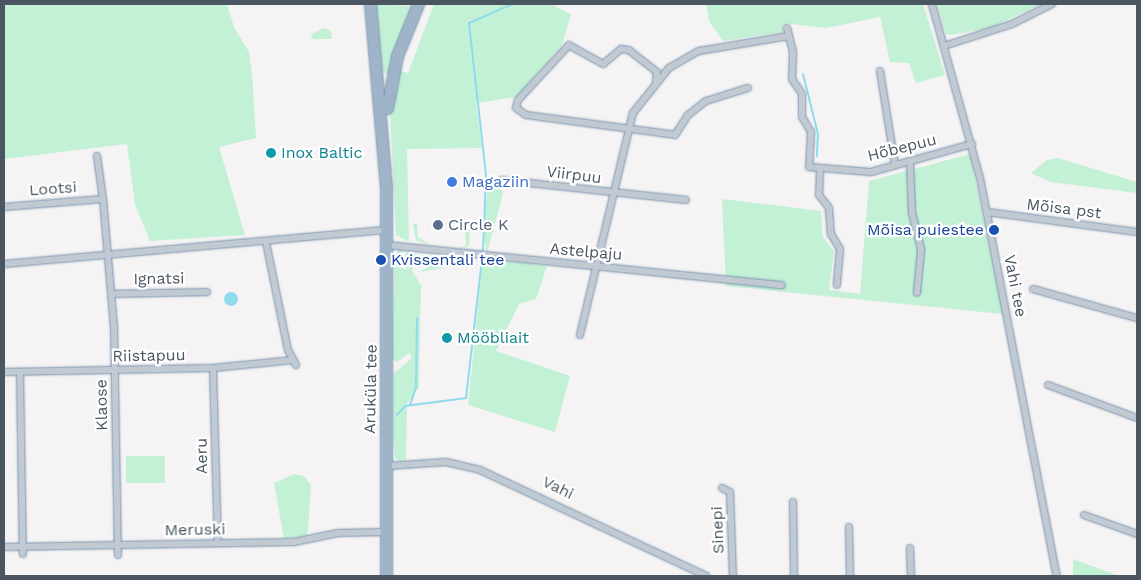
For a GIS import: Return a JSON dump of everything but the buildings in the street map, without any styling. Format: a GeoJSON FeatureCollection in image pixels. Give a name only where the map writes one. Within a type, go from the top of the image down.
{"type":"FeatureCollection","features":[{"type":"Feature","properties":{"kind":"highway"},"geometry":{"type":"LineString","coordinates":[[370,4],[385,155]]}},
{"type":"Feature","properties":{"kind":"highway"},"geometry":{"type":"LineString","coordinates":[[385,155],[391,78],[418,4]]}},
{"type":"Feature","properties":{"kind":"highway","name":"Aruküla tee"},"geometry":{"type":"LineString","coordinates":[[385,155],[387,230],[386,576]]}},
{"type":"Feature","properties":{"kind":"highway","name":"Aruküla tee"},"geometry":{"type":"LineString","coordinates":[[386,549],[390,576]]}},
{"type":"Feature","properties":{"kind":"street","name":"Vahi tee"},"geometry":{"type":"LineString","coordinates":[[932,4],[972,144],[987,212],[1057,576]]}},
{"type":"Feature","properties":{"kind":"street"},"geometry":{"type":"LineString","coordinates":[[944,46],[1012,24],[1052,4]]}},
{"type":"Feature","properties":{"kind":"street"},"geometry":{"type":"LineString","coordinates":[[580,335],[626,131],[656,83],[699,51],[789,36],[787,28]]}},
{"type":"Feature","properties":{"kind":"street","name":"Hõbepuu"},"geometry":{"type":"LineString","coordinates":[[789,36],[792,79],[802,94],[802,117],[812,132],[808,167],[871,172],[972,144]]}},
{"type":"Feature","properties":{"kind":"street"},"geometry":{"type":"LineString","coordinates":[[656,83],[657,72],[629,50],[621,49],[608,62],[596,63],[576,47],[563,48],[518,100],[516,108],[526,116],[626,131],[675,136],[688,115],[706,101],[748,88]]}},
{"type":"Feature","properties":{"kind":"street"},"geometry":{"type":"LineString","coordinates":[[880,71],[895,165]]}},
{"type":"Feature","properties":{"kind":"street","name":"Lootsi"},"geometry":{"type":"LineString","coordinates":[[97,156],[111,255]]}},
{"type":"Feature","properties":{"kind":"street"},"geometry":{"type":"LineString","coordinates":[[910,162],[912,213],[921,250],[917,293]]}},
{"type":"Feature","properties":{"kind":"street"},"geometry":{"type":"LineString","coordinates":[[820,168],[819,195],[829,208],[831,234],[840,249],[837,285]]}},
{"type":"Feature","properties":{"kind":"street","name":"Viirpuu"},"geometry":{"type":"LineString","coordinates":[[502,180],[613,194],[686,200]]}},
{"type":"Feature","properties":{"kind":"street","name":"Lootsi"},"geometry":{"type":"LineString","coordinates":[[4,206],[103,199]]}},
{"type":"Feature","properties":{"kind":"street","name":"Mõisa pst"},"geometry":{"type":"LineString","coordinates":[[987,212],[1137,232]]}},
{"type":"Feature","properties":{"kind":"street"},"geometry":{"type":"LineString","coordinates":[[4,264],[387,230]]}},
{"type":"Feature","properties":{"kind":"street","name":"Riistapuu"},"geometry":{"type":"LineString","coordinates":[[4,372],[213,368],[295,363],[266,242]]}},
{"type":"Feature","properties":{"kind":"street","name":"Astelpaju"},"geometry":{"type":"LineString","coordinates":[[387,245],[782,285]]}},
{"type":"Feature","properties":{"kind":"street","name":"Klaose"},"geometry":{"type":"LineString","coordinates":[[111,255],[118,555]]}},
{"type":"Feature","properties":{"kind":"street"},"geometry":{"type":"LineString","coordinates":[[1033,289],[1137,318]]}},
{"type":"Feature","properties":{"kind":"street","name":"Ignatsi"},"geometry":{"type":"LineString","coordinates":[[113,294],[206,292]]}},
{"type":"Feature","properties":{"kind":"street","name":"Aeru"},"geometry":{"type":"LineString","coordinates":[[213,368],[218,543]]}},
{"type":"Feature","properties":{"kind":"street"},"geometry":{"type":"LineString","coordinates":[[20,372],[23,554]]}},
{"type":"Feature","properties":{"kind":"street"},"geometry":{"type":"LineString","coordinates":[[1048,385],[1137,418]]}},
{"type":"Feature","properties":{"kind":"street","name":"Vahi"},"geometry":{"type":"LineString","coordinates":[[387,466],[446,462],[480,470],[706,576]]}},
{"type":"Feature","properties":{"kind":"street","name":"Sinepi"},"geometry":{"type":"LineString","coordinates":[[722,488],[730,492],[733,576]]}},
{"type":"Feature","properties":{"kind":"street"},"geometry":{"type":"LineString","coordinates":[[793,502],[794,576]]}},
{"type":"Feature","properties":{"kind":"street"},"geometry":{"type":"LineString","coordinates":[[1084,515],[1137,534]]}},
{"type":"Feature","properties":{"kind":"street"},"geometry":{"type":"LineString","coordinates":[[849,527],[850,576]]}},
{"type":"Feature","properties":{"kind":"street","name":"Meruski"},"geometry":{"type":"LineString","coordinates":[[4,547],[99,549],[118,545],[294,542],[338,533],[386,532]]}},
{"type":"Feature","properties":{"kind":"street"},"geometry":{"type":"LineString","coordinates":[[910,548],[911,576]]}},
{"type":"Feature","properties":{"kind":"green space"},"geometry":{"type":"Polygon","coordinates":[[[4,4],[227,4],[234,27],[249,52],[252,73],[256,138],[219,147],[245,235],[150,241],[135,205],[127,144],[4,159],[4,4]]]}},
{"type":"Feature","properties":{"kind":"green space"},"geometry":{"type":"Polygon","coordinates":[[[374,4],[412,6],[388,75],[383,72],[374,4]]]}},
{"type":"Feature","properties":{"kind":"green space"},"geometry":{"type":"Polygon","coordinates":[[[434,4],[551,4],[571,14],[562,45],[517,97],[476,103],[482,148],[407,149],[409,242],[396,235],[390,110],[396,70],[408,73],[434,4]]]}},
{"type":"Feature","properties":{"kind":"green space"},"geometry":{"type":"Polygon","coordinates":[[[706,4],[923,4],[945,75],[916,83],[909,63],[890,62],[880,17],[826,28],[783,23],[783,32],[723,41],[709,21],[706,4]]]}},
{"type":"Feature","properties":{"kind":"green space"},"geometry":{"type":"Polygon","coordinates":[[[937,4],[1042,4],[989,28],[951,35],[946,34],[937,4]]]}},
{"type":"Feature","properties":{"kind":"green space"},"geometry":{"type":"Polygon","coordinates":[[[323,28],[331,31],[332,39],[311,39],[312,34],[323,28]]]}},
{"type":"Feature","properties":{"kind":"green space"},"geometry":{"type":"Polygon","coordinates":[[[970,154],[1003,314],[726,286],[722,199],[821,211],[823,237],[834,251],[829,290],[860,294],[869,181],[970,154]]]}},
{"type":"Feature","properties":{"kind":"green space"},"geometry":{"type":"Polygon","coordinates":[[[1058,158],[1137,182],[1137,193],[1050,182],[1031,173],[1047,160],[1058,158]]]}},
{"type":"Feature","properties":{"kind":"green space"},"geometry":{"type":"Polygon","coordinates":[[[489,176],[498,180],[503,194],[487,253],[483,232],[489,176]]]}},
{"type":"Feature","properties":{"kind":"green space"},"geometry":{"type":"Polygon","coordinates":[[[464,217],[470,229],[469,246],[457,249],[466,245],[464,217]]]}},
{"type":"Feature","properties":{"kind":"green space"},"geometry":{"type":"Polygon","coordinates":[[[413,224],[417,224],[418,237],[430,245],[416,240],[413,224]]]}},
{"type":"Feature","properties":{"kind":"green space"},"geometry":{"type":"Polygon","coordinates":[[[398,250],[429,257],[416,263],[412,270],[421,286],[419,387],[407,404],[406,460],[400,461],[395,458],[393,441],[393,374],[412,358],[409,353],[397,362],[392,359],[394,258],[398,250]]]}},
{"type":"Feature","properties":{"kind":"green space"},"geometry":{"type":"Polygon","coordinates":[[[438,255],[464,258],[468,264],[419,272],[434,264],[438,255]]]}},
{"type":"Feature","properties":{"kind":"green space"},"geometry":{"type":"Polygon","coordinates":[[[492,259],[547,266],[536,299],[519,304],[496,351],[570,376],[555,432],[468,405],[482,268],[492,259]]]}},
{"type":"Feature","properties":{"kind":"green space"},"geometry":{"type":"Polygon","coordinates":[[[126,456],[165,456],[165,483],[126,483],[126,456]]]}},
{"type":"Feature","properties":{"kind":"green space"},"geometry":{"type":"Polygon","coordinates":[[[294,474],[304,476],[311,485],[308,531],[306,536],[284,539],[274,483],[294,474]]]}},
{"type":"Feature","properties":{"kind":"green space"},"geometry":{"type":"Polygon","coordinates":[[[1073,559],[1119,576],[1073,576],[1073,559]]]}},
{"type":"Feature","properties":{"kind":"water"},"geometry":{"type":"Polygon","coordinates":[[[231,292],[236,294],[238,299],[236,304],[231,306],[226,304],[224,299],[226,294],[231,292]]]}},
{"type":"Feature","properties":{"kind":"waterway"},"geometry":{"type":"LineString","coordinates":[[483,250],[486,175],[469,23],[513,4]]}},
{"type":"Feature","properties":{"kind":"waterway"},"geometry":{"type":"LineString","coordinates":[[803,74],[818,134],[817,156]]}},
{"type":"Feature","properties":{"kind":"waterway"},"geometry":{"type":"LineString","coordinates":[[397,415],[405,406],[466,398],[482,260]]}},
{"type":"Feature","properties":{"kind":"waterway"},"geometry":{"type":"LineString","coordinates":[[410,405],[416,388],[417,318]]}},
{"type":"Feature","properties":{"kind":"waterway"},"geometry":{"type":"LineString","coordinates":[[196,576],[239,576]]}},
{"type":"Feature","properties":{"kind":"place","name":"Inox Baltic"},"geometry":{"type":"Point","coordinates":[271,153]}},
{"type":"Feature","properties":{"kind":"place","name":"Magaziin"},"geometry":{"type":"Point","coordinates":[452,182]}},
{"type":"Feature","properties":{"kind":"place","name":"Circle K"},"geometry":{"type":"Point","coordinates":[438,225]}},
{"type":"Feature","properties":{"kind":"place","name":"Mõisa puiestee"},"geometry":{"type":"Point","coordinates":[994,230]}},
{"type":"Feature","properties":{"kind":"place","name":"Kvissentali tee"},"geometry":{"type":"Point","coordinates":[381,260]}},
{"type":"Feature","properties":{"kind":"place","name":"Mööbliait"},"geometry":{"type":"Point","coordinates":[447,338]}}]}
